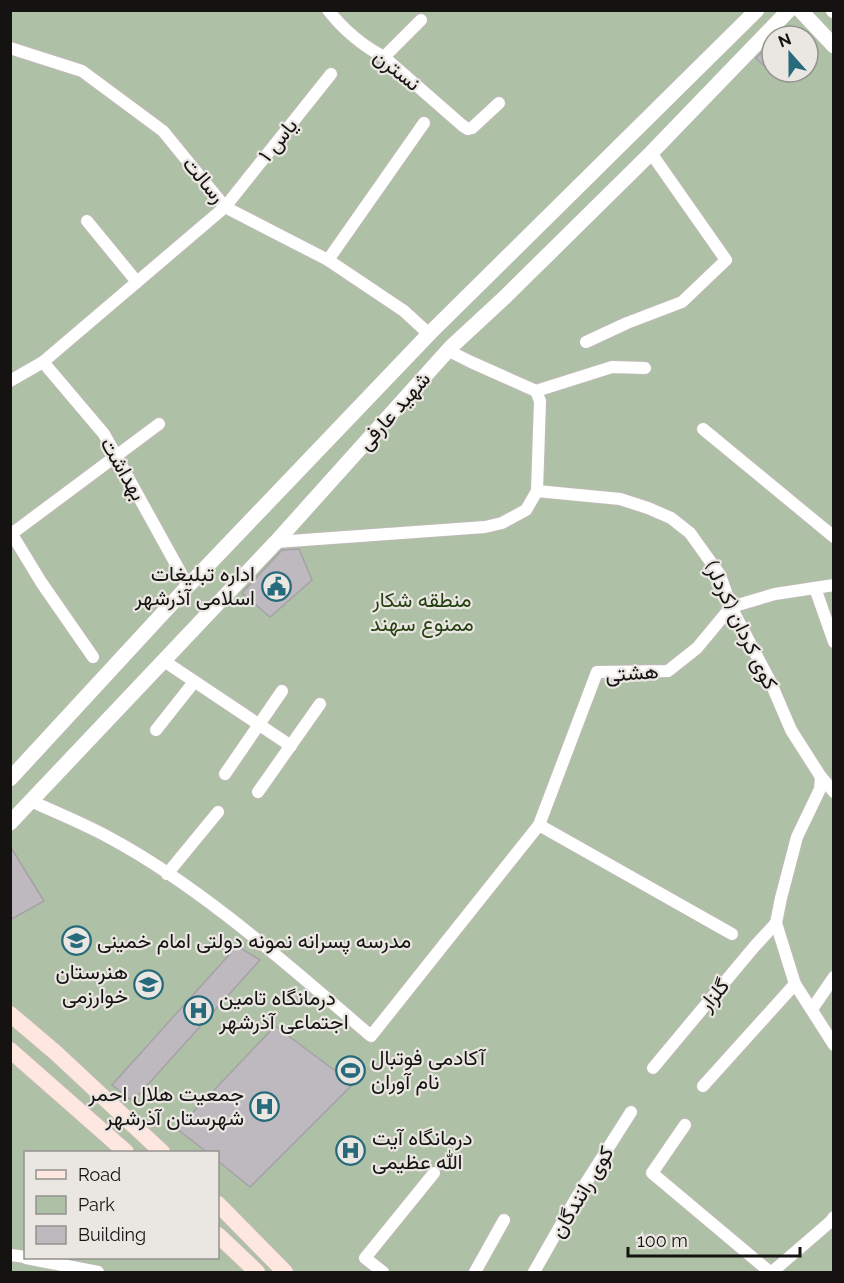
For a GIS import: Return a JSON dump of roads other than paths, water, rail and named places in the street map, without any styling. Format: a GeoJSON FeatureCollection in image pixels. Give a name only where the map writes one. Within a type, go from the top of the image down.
{"type":"FeatureCollection","features":[{"type":"Feature","properties":{"kind":"main road"},"geometry":{"type":"LineString","coordinates":[[10,1014],[56,1053],[161,1151]]}},
{"type":"Feature","properties":{"kind":"main road"},"geometry":{"type":"LineString","coordinates":[[10,1050],[125,1151]]}},
{"type":"Feature","properties":{"kind":"main road"},"geometry":{"type":"LineString","coordinates":[[219,1205],[285,1272]]}},
{"type":"Feature","properties":{"kind":"main road"},"geometry":{"type":"LineString","coordinates":[[219,1236],[257,1272]]}},
{"type":"Feature","properties":{"kind":"street","name":"نسترن"},"geometry":{"type":"LineString","coordinates":[[328,10],[337,22],[384,57],[468,129],[472,128],[499,103]]}},
{"type":"Feature","properties":{"kind":"street","name":"شهید عارفی"},"geometry":{"type":"LineString","coordinates":[[10,779],[188,586],[430,334],[757,10]]}},
{"type":"Feature","properties":{"kind":"street","name":"شهید عارفی"},"geometry":{"type":"LineString","coordinates":[[10,823],[276,542],[448,351],[506,297],[651,153],[789,10]]}},
{"type":"Feature","properties":{"kind":"street"},"geometry":{"type":"LineString","coordinates":[[807,14],[834,46]]}},
{"type":"Feature","properties":{"kind":"street"},"geometry":{"type":"LineString","coordinates":[[384,57],[421,20]]}},
{"type":"Feature","properties":{"kind":"street","name":"رسالت"},"geometry":{"type":"LineString","coordinates":[[10,48],[82,71],[169,137],[225,207],[328,260],[404,311],[430,334]]}},
{"type":"Feature","properties":{"kind":"street","name":"یاس ۱"},"geometry":{"type":"LineString","coordinates":[[10,381],[43,362],[225,207],[331,74]]}},
{"type":"Feature","properties":{"kind":"street"},"geometry":{"type":"LineString","coordinates":[[328,260],[424,123]]}},
{"type":"Feature","properties":{"kind":"street"},"geometry":{"type":"LineString","coordinates":[[586,342],[682,302],[726,260],[651,153]]}},
{"type":"Feature","properties":{"kind":"street"},"geometry":{"type":"LineString","coordinates":[[87,221],[137,282]]}},
{"type":"Feature","properties":{"kind":"street"},"geometry":{"type":"LineString","coordinates":[[447,333],[451,340],[448,351],[437,356],[429,352],[425,344],[430,334],[447,333]]}},
{"type":"Feature","properties":{"kind":"street"},"geometry":{"type":"LineString","coordinates":[[448,351],[536,390],[612,367],[645,368]]}},
{"type":"Feature","properties":{"kind":"street","name":"بهداشت"},"geometry":{"type":"LineString","coordinates":[[43,362],[104,434],[188,586]]}},
{"type":"Feature","properties":{"kind":"street"},"geometry":{"type":"LineString","coordinates":[[276,542],[485,527],[502,523],[526,510],[537,491],[540,401],[536,390]]}},
{"type":"Feature","properties":{"kind":"street"},"geometry":{"type":"LineString","coordinates":[[93,657],[41,582],[11,533],[159,424]]}},
{"type":"Feature","properties":{"kind":"street"},"geometry":{"type":"LineString","coordinates":[[703,429],[834,537]]}},
{"type":"Feature","properties":{"kind":"street","name":"کوی کردان (کردلر)"},"geometry":{"type":"LineString","coordinates":[[537,491],[620,499],[671,518],[690,533],[720,575],[731,607],[770,681],[791,730],[821,777],[834,792]]}},
{"type":"Feature","properties":{"kind":"street"},"geometry":{"type":"LineString","coordinates":[[731,607],[775,594],[834,585]]}},
{"type":"Feature","properties":{"kind":"street"},"geometry":{"type":"LineString","coordinates":[[815,588],[834,642]]}},
{"type":"Feature","properties":{"kind":"street","name":"هشتی"},"geometry":{"type":"LineString","coordinates":[[539,825],[597,672],[668,671],[697,648],[731,607]]}},
{"type":"Feature","properties":{"kind":"street"},"geometry":{"type":"LineString","coordinates":[[164,661],[291,746]]}},
{"type":"Feature","properties":{"kind":"street"},"geometry":{"type":"LineString","coordinates":[[156,730],[194,682]]}},
{"type":"Feature","properties":{"kind":"street"},"geometry":{"type":"LineString","coordinates":[[225,774],[282,691]]}},
{"type":"Feature","properties":{"kind":"street"},"geometry":{"type":"LineString","coordinates":[[258,792],[320,704]]}},
{"type":"Feature","properties":{"kind":"street"},"geometry":{"type":"LineString","coordinates":[[821,777],[820,789],[796,837],[776,923],[795,984],[834,1045]]}},
{"type":"Feature","properties":{"kind":"street"},"geometry":{"type":"LineString","coordinates":[[32,801],[110,838],[167,874],[289,966],[371,1036],[539,825],[732,934]]}},
{"type":"Feature","properties":{"kind":"street"},"geometry":{"type":"LineString","coordinates":[[167,874],[218,812]]}},
{"type":"Feature","properties":{"kind":"street","name":"گلزار"},"geometry":{"type":"LineString","coordinates":[[653,1068],[754,946],[776,923]]}},
{"type":"Feature","properties":{"kind":"street"},"geometry":{"type":"LineString","coordinates":[[812,1009],[834,977]]}},
{"type":"Feature","properties":{"kind":"street"},"geometry":{"type":"LineString","coordinates":[[703,1086],[795,984]]}},
{"type":"Feature","properties":{"kind":"street","name":"کوی رانندگان"},"geometry":{"type":"LineString","coordinates":[[534,1272],[581,1191],[631,1112]]}},
{"type":"Feature","properties":{"kind":"street"},"geometry":{"type":"LineString","coordinates":[[685,1125],[652,1173],[771,1272],[834,1217]]}},
{"type":"Feature","properties":{"kind":"street"},"geometry":{"type":"LineString","coordinates":[[382,1272],[365,1258],[434,1173]]}},
{"type":"Feature","properties":{"kind":"street"},"geometry":{"type":"LineString","coordinates":[[475,1272],[504,1220]]}},
{"type":"Feature","properties":{"kind":"street"},"geometry":{"type":"LineString","coordinates":[[36,1259],[98,1272]]}},
{"type":"Feature","properties":{"kind":"place","name":"اداره تبلیغات اسلامی آذرشهر"},"geometry":{"type":"Point","coordinates":[276,586]}},
{"type":"Feature","properties":{"kind":"place","name":"مدرسه پسرانه نمونه دولتی امام خمینی"},"geometry":{"type":"Point","coordinates":[76,941]}},
{"type":"Feature","properties":{"kind":"place","name":"هنرستان خوارزمی"},"geometry":{"type":"Point","coordinates":[149,984]}},
{"type":"Feature","properties":{"kind":"place","name":"درمانگاه تامین اجتماعی آذرشهر"},"geometry":{"type":"Point","coordinates":[198,1010]}},
{"type":"Feature","properties":{"kind":"place","name":"آکادمی فوتبال نام آوران"},"geometry":{"type":"Point","coordinates":[350,1070]}},
{"type":"Feature","properties":{"kind":"place","name":"جمعیت هلال احمر شهرستان آذرشهر"},"geometry":{"type":"Point","coordinates":[265,1106]}},
{"type":"Feature","properties":{"kind":"place","name":"درمانگاه آیت الله عظیمی"},"geometry":{"type":"Point","coordinates":[351,1150]}},
{"type":"Feature","properties":{"kind":"park label","name":"منطقه شکار ممنوع سهند"},"geometry":{"type":"Point","coordinates":[422,612]}}]}
